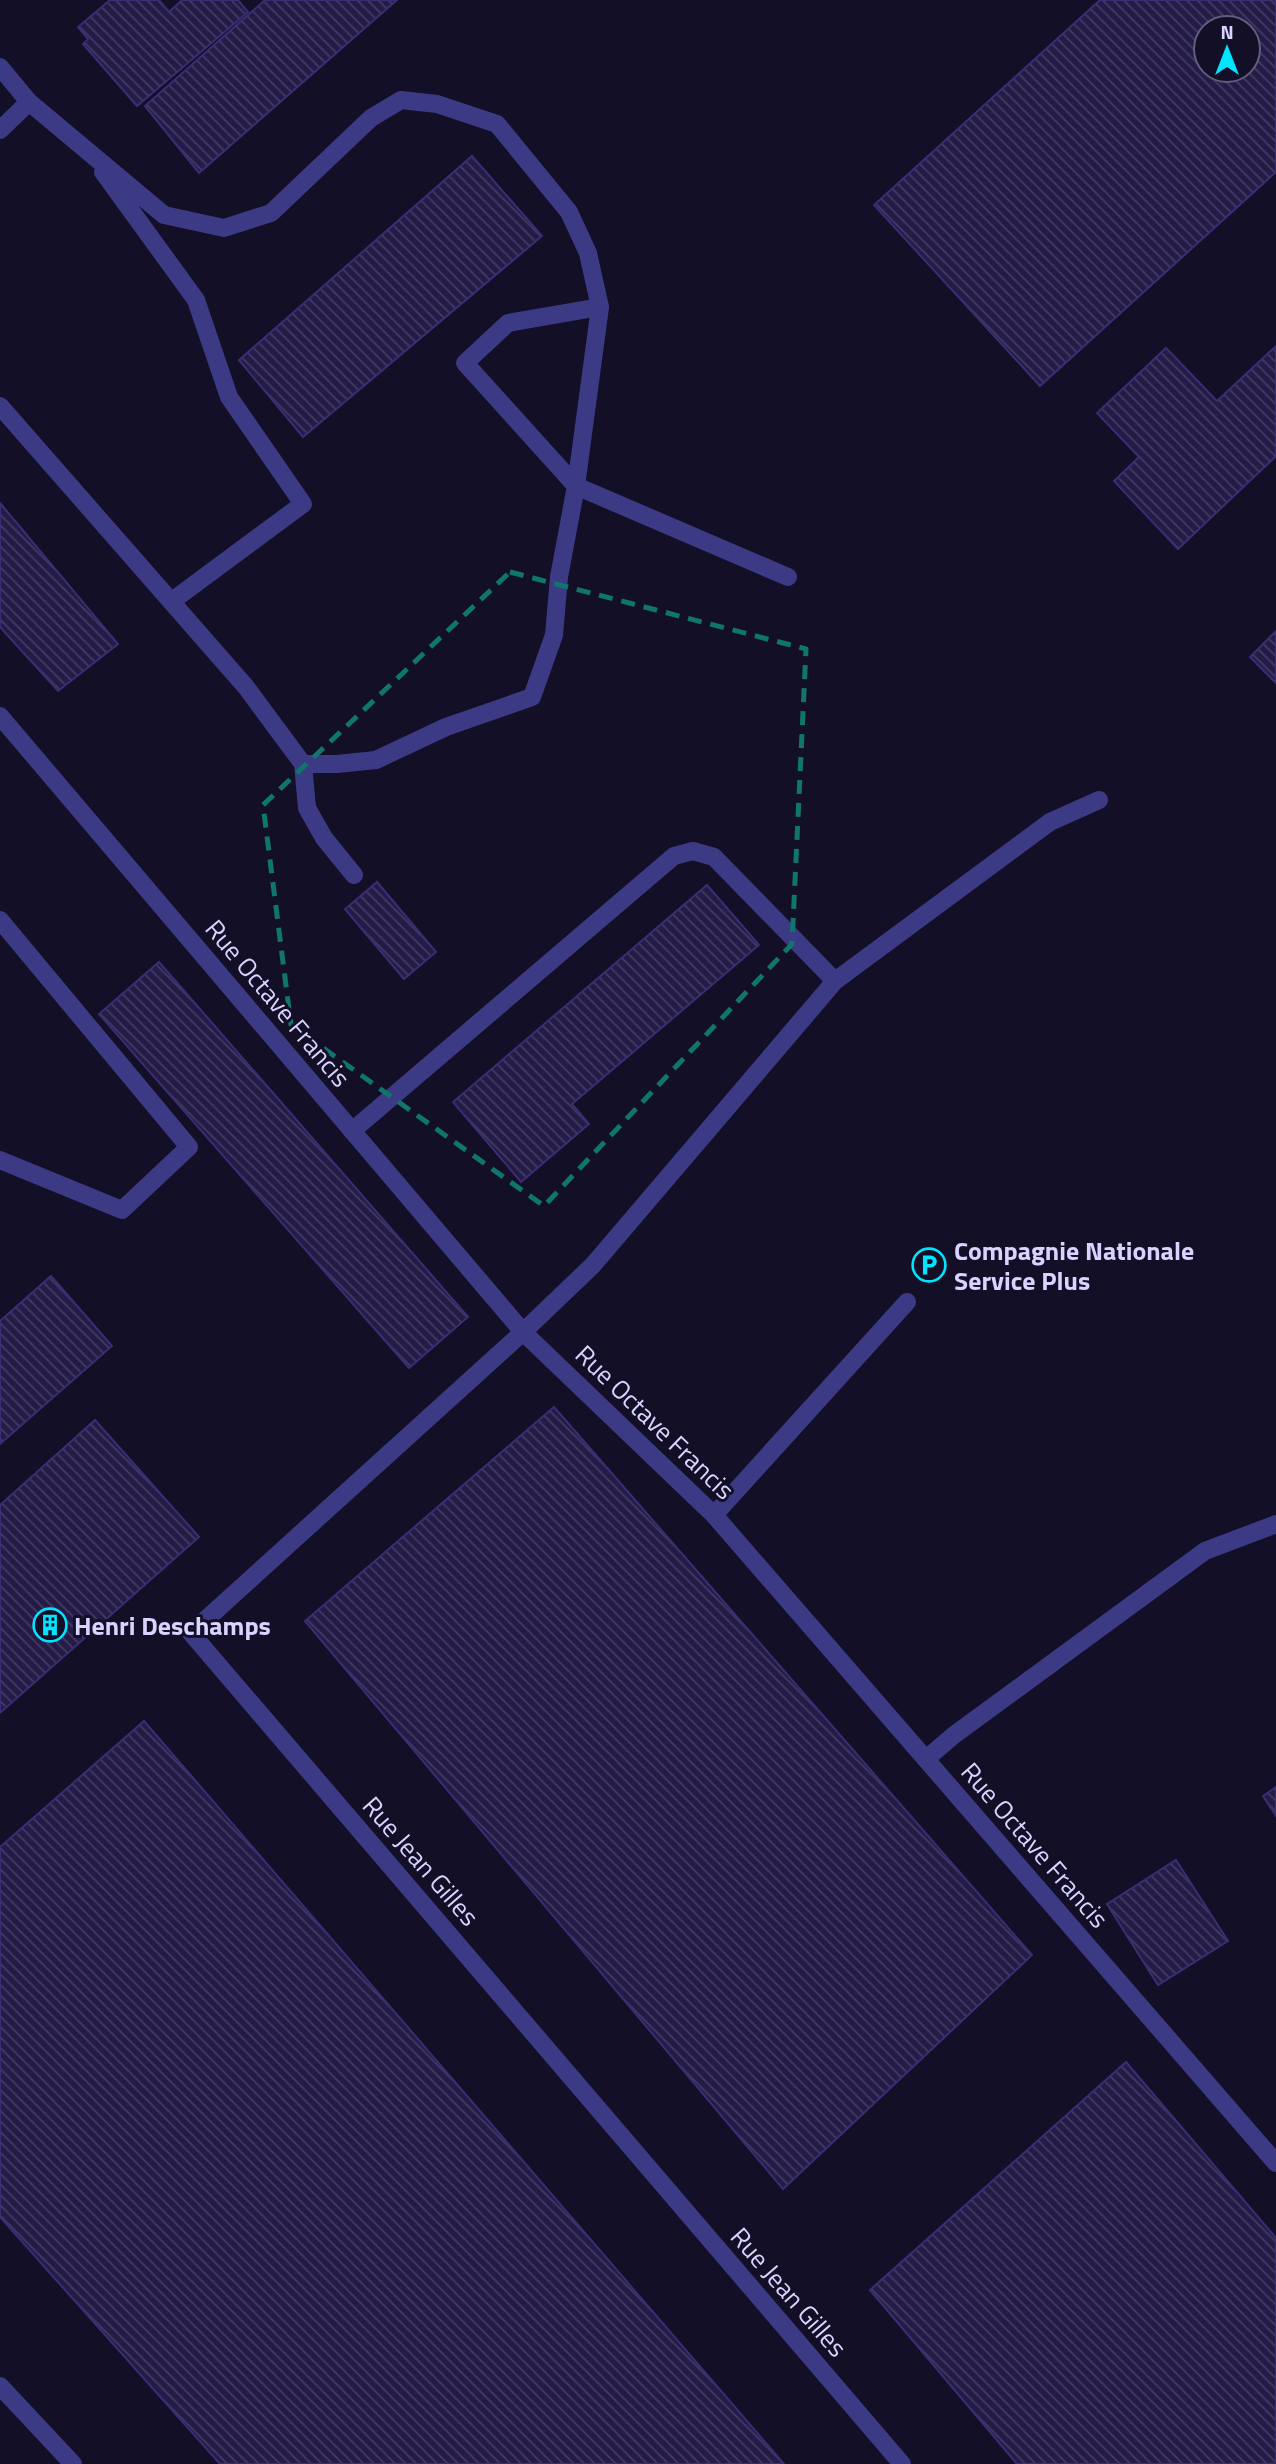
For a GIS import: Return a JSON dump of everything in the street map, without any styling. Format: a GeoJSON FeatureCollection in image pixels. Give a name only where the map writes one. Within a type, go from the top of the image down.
{"type":"FeatureCollection","features":[{"type":"Feature","properties":{"kind":"street"},"geometry":{"type":"LineString","coordinates":[[0,67],[29,102],[164,215],[224,228],[271,214],[371,118],[401,100],[437,104],[497,124],[569,212],[587,253],[600,307],[576,486],[559,577],[554,635],[532,697],[446,727],[376,760],[303,764]]}},
{"type":"Feature","properties":{"kind":"street"},"geometry":{"type":"LineString","coordinates":[[0,130],[29,102]]}},
{"type":"Feature","properties":{"kind":"street"},"geometry":{"type":"LineString","coordinates":[[88,151],[196,300],[229,397],[303,504],[172,601]]}},
{"type":"Feature","properties":{"kind":"street"},"geometry":{"type":"LineString","coordinates":[[600,307],[508,323],[465,363],[576,486],[788,577]]}},
{"type":"Feature","properties":{"kind":"street"},"geometry":{"type":"LineString","coordinates":[[0,406],[246,687],[303,764],[307,808],[324,838],[354,875]]}},
{"type":"Feature","properties":{"kind":"street","name":"Rue Octave Francis"},"geometry":{"type":"LineString","coordinates":[[0,716],[523,1332],[714,1515],[1276,2163]]}},
{"type":"Feature","properties":{"kind":"street"},"geometry":{"type":"LineString","coordinates":[[523,1332],[593,1265],[835,981],[1050,822],[1098,800]]}},
{"type":"Feature","properties":{"kind":"street"},"geometry":{"type":"LineString","coordinates":[[352,1131],[674,856],[694,851],[713,857],[835,981]]}},
{"type":"Feature","properties":{"kind":"street"},"geometry":{"type":"LineString","coordinates":[[0,920],[189,1147],[122,1210],[0,1160]]}},
{"type":"Feature","properties":{"kind":"street"},"geometry":{"type":"LineString","coordinates":[[714,1515],[907,1302]]}},
{"type":"Feature","properties":{"kind":"street","name":"Rue Jean Gilles"},"geometry":{"type":"LineString","coordinates":[[523,1332],[191,1633],[902,2464]]}},
{"type":"Feature","properties":{"kind":"street"},"geometry":{"type":"LineString","coordinates":[[926,1759],[954,1735],[1205,1551],[1276,1524]]}},
{"type":"Feature","properties":{"kind":"street"},"geometry":{"type":"LineString","coordinates":[[0,2386],[73,2464]]}},
{"type":"Feature","properties":{"kind":"highlighted area"},"geometry":{"type":"Polygon","coordinates":[[[510,572],[806,649],[792,944],[544,1206],[291,1025],[263,805],[510,572]]]}},
{"type":"Feature","properties":{"kind":"building"},"geometry":{"type":"Polygon","coordinates":[[[110,0],[159,0],[169,12],[182,0],[238,0],[248,12],[137,106],[83,44],[88,39],[78,27],[110,0]]]}},
{"type":"Feature","properties":{"kind":"building"},"geometry":{"type":"Polygon","coordinates":[[[265,0],[397,0],[199,173],[145,106],[265,0]]]}},
{"type":"Feature","properties":{"kind":"building"},"geometry":{"type":"Polygon","coordinates":[[[1100,0],[1276,0],[1276,172],[1040,386],[874,205],[1100,0]]]}},
{"type":"Feature","properties":{"kind":"building"},"geometry":{"type":"Polygon","coordinates":[[[472,156],[542,236],[303,437],[239,360],[472,156]]]}},
{"type":"Feature","properties":{"kind":"building"},"geometry":{"type":"Polygon","coordinates":[[[1276,346],[1276,456],[1178,549],[1114,481],[1139,457],[1097,413],[1166,348],[1217,401],[1276,346]]]}},
{"type":"Feature","properties":{"kind":"building"},"geometry":{"type":"Polygon","coordinates":[[[0,503],[118,644],[58,691],[0,627],[0,503]]]}},
{"type":"Feature","properties":{"kind":"building"},"geometry":{"type":"Polygon","coordinates":[[[1276,631],[1276,683],[1250,657],[1276,631]]]}},
{"type":"Feature","properties":{"kind":"building"},"geometry":{"type":"Polygon","coordinates":[[[377,882],[436,952],[404,979],[345,909],[377,882]]]}},
{"type":"Feature","properties":{"kind":"building"},"geometry":{"type":"Polygon","coordinates":[[[707,885],[759,945],[572,1104],[589,1124],[521,1182],[453,1102],[707,885]]]}},
{"type":"Feature","properties":{"kind":"building"},"geometry":{"type":"Polygon","coordinates":[[[159,962],[468,1317],[409,1368],[99,1014],[159,962]]]}},
{"type":"Feature","properties":{"kind":"building"},"geometry":{"type":"Polygon","coordinates":[[[51,1276],[112,1346],[0,1444],[0,1321],[51,1276]]]}},
{"type":"Feature","properties":{"kind":"building"},"geometry":{"type":"Polygon","coordinates":[[[554,1407],[1032,1955],[783,2189],[305,1621],[554,1407]]]}},
{"type":"Feature","properties":{"kind":"building","name":"Henri Deschamps"},"geometry":{"type":"Polygon","coordinates":[[[95,1420],[199,1537],[0,1713],[0,1505],[95,1420]]]}},
{"type":"Feature","properties":{"kind":"building"},"geometry":{"type":"Polygon","coordinates":[[[144,1721],[784,2464],[220,2464],[0,2217],[0,1847],[144,1721]]]}},
{"type":"Feature","properties":{"kind":"building"},"geometry":{"type":"Polygon","coordinates":[[[1276,1787],[1276,1816],[1263,1796],[1276,1787]]]}},
{"type":"Feature","properties":{"kind":"building"},"geometry":{"type":"Polygon","coordinates":[[[1176,1860],[1228,1941],[1158,1985],[1107,1904],[1176,1860]]]}},
{"type":"Feature","properties":{"kind":"building"},"geometry":{"type":"Polygon","coordinates":[[[1126,2062],[1276,2238],[1276,2464],[1017,2464],[870,2290],[1126,2062]]]}},
{"type":"Feature","properties":{"kind":"place","name":"Compagnie Nationale Service Plus"},"geometry":{"type":"Point","coordinates":[929,1265]}},
{"type":"Feature","properties":{"kind":"place","name":"Henri Deschamps"},"geometry":{"type":"Point","coordinates":[50,1625]}}]}
